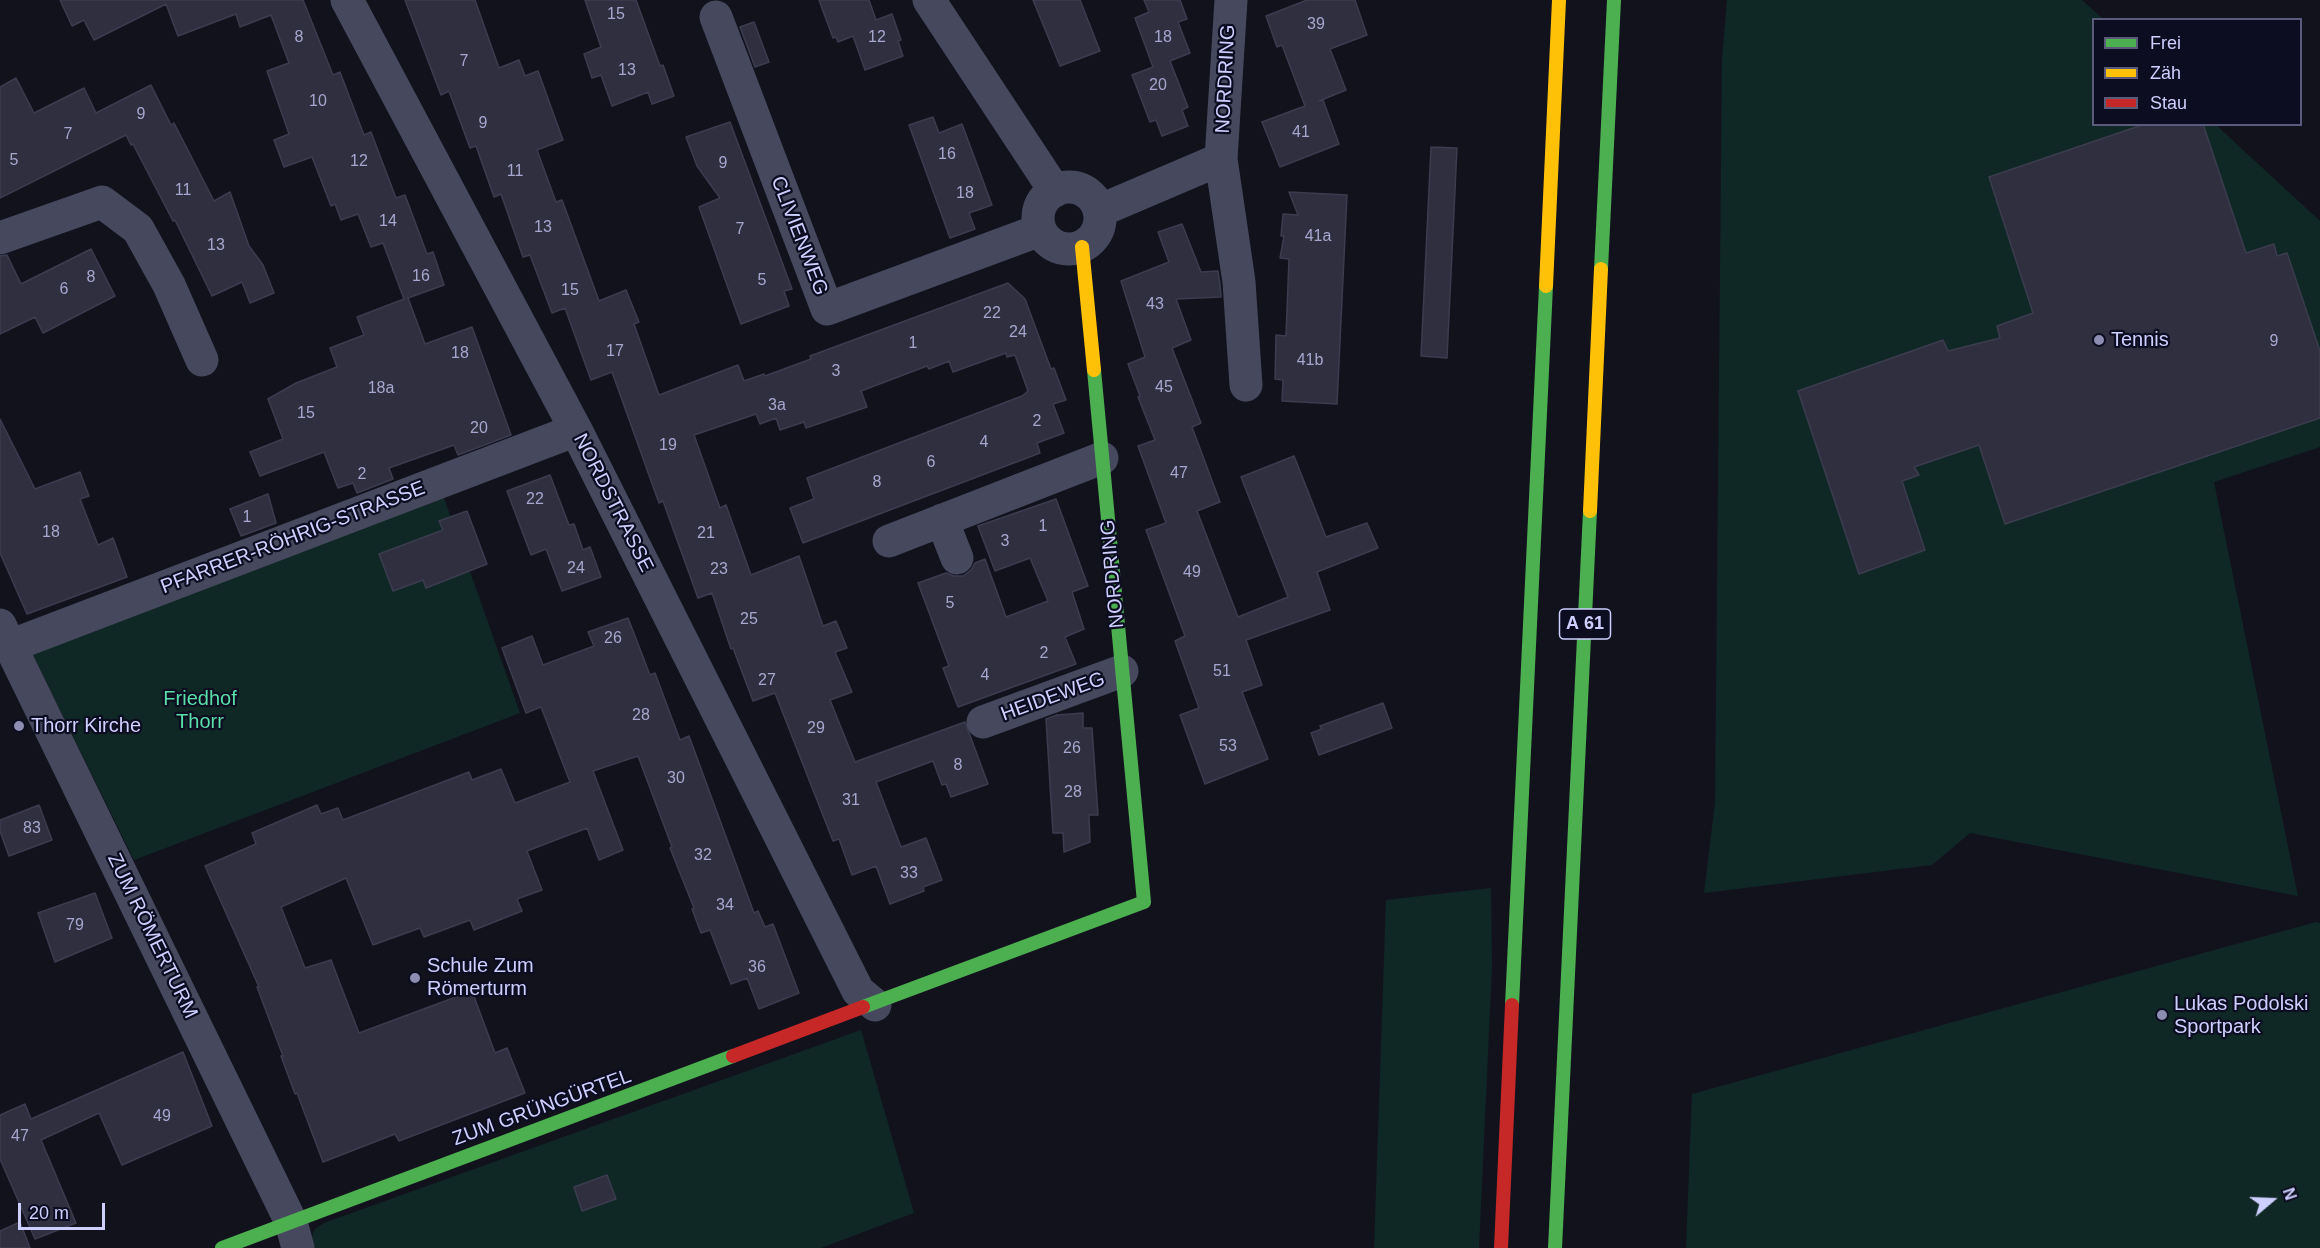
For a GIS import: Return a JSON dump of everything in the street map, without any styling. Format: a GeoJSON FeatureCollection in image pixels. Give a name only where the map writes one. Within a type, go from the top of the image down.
{"type":"FeatureCollection","features":[{"type":"Feature","properties":{"kind":"main road","name":"A 61"},"geometry":{"type":"LineString","coordinates":[[1501,1248],[1559,0]]}},
{"type":"Feature","properties":{"kind":"main road","name":"A 61"},"geometry":{"type":"LineString","coordinates":[[1555,1248],[1614,0]]}},
{"type":"Feature","properties":{"kind":"main road","name":"NORDRING"},"geometry":{"type":"LineString","coordinates":[[1082,247],[1144,902]]}},
{"type":"Feature","properties":{"kind":"main road","name":"ZUM GRÜNGÜRTEL"},"geometry":{"type":"LineString","coordinates":[[222,1248],[295,1235],[875,1005],[1144,902]]}},
{"type":"Feature","properties":{"kind":"street","name":"NORDSTRASSE"},"geometry":{"type":"LineString","coordinates":[[347,0],[576,430],[858,991],[875,1005]]}},
{"type":"Feature","properties":{"kind":"street"},"geometry":{"type":"LineString","coordinates":[[929,0],[1054,191]]}},
{"type":"Feature","properties":{"kind":"street","name":"NORDRING"},"geometry":{"type":"LineString","coordinates":[[1231,0],[1221,159],[1239,282],[1246,385]]}},
{"type":"Feature","properties":{"kind":"street","name":"CLIVIENWEG"},"geometry":{"type":"LineString","coordinates":[[716,17],[827,309],[1040,230]]}},
{"type":"Feature","properties":{"kind":"street","name":"NORDRING"},"geometry":{"type":"LineString","coordinates":[[1099,211],[1221,159]]}},
{"type":"Feature","properties":{"kind":"street"},"geometry":{"type":"LineString","coordinates":[[1068,187],[1078,189],[1095,201],[1099,211],[1100,225],[1096,234],[1082,247],[1068,249],[1058,247],[1040,230],[1038,219],[1040,208],[1054,191],[1068,187]]}},
{"type":"Feature","properties":{"kind":"street"},"geometry":{"type":"LineString","coordinates":[[0,238],[102,202],[138,229],[169,285],[202,360]]}},
{"type":"Feature","properties":{"kind":"street","name":"PFARRER-RÖHRIG-STRASSE"},"geometry":{"type":"LineString","coordinates":[[5,635],[576,430]]}},
{"type":"Feature","properties":{"kind":"street"},"geometry":{"type":"LineString","coordinates":[[889,540],[1102,458]]}},
{"type":"Feature","properties":{"kind":"street"},"geometry":{"type":"LineString","coordinates":[[942,520],[957,558]]}},
{"type":"Feature","properties":{"kind":"street","name":"ZUM RÖMERTURM"},"geometry":{"type":"LineString","coordinates":[[5,635],[295,1235]]}},
{"type":"Feature","properties":{"kind":"street","name":"HEIDEWEG"},"geometry":{"type":"LineString","coordinates":[[983,722],[1122,671]]}},
{"type":"Feature","properties":{"kind":"green space"},"geometry":{"type":"Polygon","coordinates":[[[1727,0],[2082,0],[2102,18],[2092,18],[2092,126],[2217,126],[2320,221],[2320,447],[2214,482],[2298,896],[1970,833],[1932,865],[1704,893],[1715,803],[1722,58],[1727,0]]]}},
{"type":"Feature","properties":{"kind":"green space","name":"Friedhof Thorr"},"geometry":{"type":"Polygon","coordinates":[[[443,495],[520,713],[134,860],[31,651],[443,495]]]}},
{"type":"Feature","properties":{"kind":"green space"},"geometry":{"type":"Polygon","coordinates":[[[1491,888],[1492,966],[1479,1248],[1374,1248],[1386,900],[1491,888]]]}},
{"type":"Feature","properties":{"kind":"green space","name":"Lukas Podolski Sportpark"},"geometry":{"type":"Polygon","coordinates":[[[2316,922],[2320,923],[2320,1248],[1686,1248],[1692,1094],[2316,922]]]}},
{"type":"Feature","properties":{"kind":"green space"},"geometry":{"type":"Polygon","coordinates":[[[861,1030],[914,1213],[821,1248],[313,1248],[311,1241],[314,1230],[324,1223],[861,1030]]]}},
{"type":"Feature","properties":{"kind":"building"},"geometry":{"type":"Polygon","coordinates":[[[60,0],[303,0],[333,75],[340,72],[364,135],[371,132],[396,198],[405,195],[427,254],[433,252],[444,285],[408,298],[425,344],[472,327],[511,435],[458,455],[454,445],[389,468],[393,479],[357,493],[353,483],[338,488],[324,452],[260,476],[250,452],[283,439],[268,399],[296,383],[337,367],[330,348],[364,335],[357,317],[404,299],[383,243],[371,247],[358,214],[341,220],[335,204],[331,206],[312,157],[284,167],[274,140],[289,134],[267,71],[289,63],[271,15],[240,27],[236,14],[178,36],[166,4],[94,40],[84,20],[72,26],[60,0]]]}},
{"type":"Feature","properties":{"kind":"building"},"geometry":{"type":"Polygon","coordinates":[[[405,0],[475,0],[499,68],[519,60],[525,76],[538,71],[563,140],[537,150],[556,202],[562,200],[599,301],[626,290],[639,322],[634,324],[659,395],[738,365],[744,381],[764,374],[765,376],[811,359],[810,356],[1008,283],[1025,299],[1051,369],[1054,368],[1066,400],[1053,404],[1064,433],[1037,443],[1040,453],[803,543],[790,508],[814,499],[807,478],[1022,396],[1028,391],[1015,355],[1007,357],[1006,353],[953,372],[949,361],[929,369],[927,366],[861,391],[867,407],[806,428],[804,422],[780,430],[776,418],[760,424],[756,414],[694,435],[720,508],[726,505],[751,575],[799,556],[823,626],[836,621],[847,648],[835,652],[852,692],[830,700],[855,762],[965,722],[988,784],[951,797],[946,784],[942,785],[933,761],[876,782],[901,847],[926,838],[942,880],[923,887],[924,891],[890,904],[876,866],[852,875],[839,839],[833,841],[775,693],[753,701],[733,648],[731,649],[712,593],[698,598],[663,501],[659,503],[612,372],[591,380],[565,308],[552,313],[530,255],[523,257],[501,194],[494,197],[476,146],[470,148],[449,91],[441,95],[405,0]]]}},
{"type":"Feature","properties":{"kind":"building"},"geometry":{"type":"Polygon","coordinates":[[[585,0],[636,0],[660,66],[663,65],[674,96],[652,104],[648,92],[612,106],[601,75],[592,78],[584,54],[601,47],[585,0]]]}},
{"type":"Feature","properties":{"kind":"building"},"geometry":{"type":"Polygon","coordinates":[[[819,0],[869,0],[876,20],[892,14],[901,40],[898,41],[903,56],[865,70],[853,36],[838,42],[836,37],[833,38],[819,0]]]}},
{"type":"Feature","properties":{"kind":"building"},"geometry":{"type":"Polygon","coordinates":[[[1033,0],[1080,0],[1100,51],[1060,66],[1033,0]]]}},
{"type":"Feature","properties":{"kind":"building"},"geometry":{"type":"Polygon","coordinates":[[[1144,0],[1180,0],[1187,19],[1178,22],[1190,53],[1170,61],[1188,107],[1182,110],[1188,126],[1162,136],[1156,120],[1150,122],[1132,75],[1153,67],[1135,18],[1149,12],[1144,0]]]}},
{"type":"Feature","properties":{"kind":"building"},"geometry":{"type":"Polygon","coordinates":[[[1307,0],[1355,0],[1367,35],[1330,49],[1346,90],[1319,101],[1323,100],[1339,144],[1280,167],[1262,122],[1305,106],[1282,45],[1277,47],[1266,16],[1307,0]]]}},
{"type":"Feature","properties":{"kind":"building"},"geometry":{"type":"Polygon","coordinates":[[[754,22],[769,62],[755,67],[740,27],[754,22]]]}},
{"type":"Feature","properties":{"kind":"building"},"geometry":{"type":"Polygon","coordinates":[[[16,78],[34,113],[84,88],[96,113],[151,85],[171,125],[174,123],[214,201],[230,192],[249,246],[263,265],[274,293],[250,303],[242,282],[212,296],[175,220],[173,221],[133,144],[131,145],[126,135],[0,198],[0,87],[16,78]]]}},
{"type":"Feature","properties":{"kind":"building"},"geometry":{"type":"Polygon","coordinates":[[[933,117],[939,133],[962,124],[992,205],[969,213],[975,229],[950,238],[909,125],[933,117]]]}},
{"type":"Feature","properties":{"kind":"building"},"geometry":{"type":"Polygon","coordinates":[[[730,122],[792,289],[784,291],[789,306],[741,324],[699,207],[720,198],[697,166],[686,137],[730,122]]]}},
{"type":"Feature","properties":{"kind":"building"},"geometry":{"type":"Polygon","coordinates":[[[2139,126],[2204,126],[2246,253],[2274,244],[2277,256],[2287,253],[2320,351],[2320,418],[2005,524],[1979,445],[1914,467],[1919,475],[1902,481],[1925,550],[1859,574],[1798,391],[1943,340],[1948,351],[2000,338],[1997,326],[2033,313],[1989,177],[2139,126]]]}},
{"type":"Feature","properties":{"kind":"building"},"geometry":{"type":"Polygon","coordinates":[[[1431,147],[1457,148],[1447,358],[1421,356],[1431,147]]]}},
{"type":"Feature","properties":{"kind":"building"},"geometry":{"type":"Polygon","coordinates":[[[1289,192],[1347,195],[1337,404],[1282,401],[1283,380],[1275,379],[1276,335],[1286,336],[1289,259],[1280,258],[1284,236],[1281,236],[1283,214],[1298,215],[1289,192]]]}},
{"type":"Feature","properties":{"kind":"building"},"geometry":{"type":"Polygon","coordinates":[[[1182,224],[1201,272],[1218,271],[1220,284],[1221,297],[1176,299],[1191,340],[1172,348],[1201,423],[1192,427],[1220,502],[1197,511],[1238,617],[1288,597],[1241,477],[1294,456],[1326,537],[1367,523],[1378,548],[1317,572],[1330,610],[1246,640],[1262,685],[1242,692],[1268,759],[1205,784],[1180,715],[1199,708],[1175,641],[1185,636],[1146,530],[1166,523],[1138,446],[1155,440],[1128,364],[1145,357],[1121,281],[1169,262],[1158,232],[1182,224]]]}},
{"type":"Feature","properties":{"kind":"building"},"geometry":{"type":"Polygon","coordinates":[[[91,249],[115,296],[43,333],[35,317],[0,334],[0,256],[7,255],[21,284],[91,249]]]}},
{"type":"Feature","properties":{"kind":"building"},"geometry":{"type":"Polygon","coordinates":[[[0,419],[35,489],[80,472],[89,496],[80,499],[98,545],[113,538],[127,577],[27,614],[0,553],[0,419]]]}},
{"type":"Feature","properties":{"kind":"building"},"geometry":{"type":"Polygon","coordinates":[[[550,475],[569,525],[574,524],[583,550],[590,547],[601,577],[562,591],[546,549],[531,555],[507,491],[550,475]]]}},
{"type":"Feature","properties":{"kind":"building"},"geometry":{"type":"Polygon","coordinates":[[[268,494],[276,523],[241,536],[230,509],[268,494]]]}},
{"type":"Feature","properties":{"kind":"building"},"geometry":{"type":"Polygon","coordinates":[[[1056,499],[1088,586],[1072,592],[1084,629],[1065,637],[1076,664],[958,707],[943,668],[949,666],[918,583],[946,573],[963,576],[971,570],[975,563],[985,559],[1006,617],[1048,601],[1030,558],[995,571],[978,526],[1056,499]]]}},
{"type":"Feature","properties":{"kind":"building"},"geometry":{"type":"Polygon","coordinates":[[[467,511],[487,564],[426,588],[423,580],[393,591],[379,554],[443,530],[439,521],[467,511]]]}},
{"type":"Feature","properties":{"kind":"building"},"geometry":{"type":"Polygon","coordinates":[[[628,618],[650,675],[655,673],[680,740],[689,736],[754,913],[758,911],[765,927],[773,924],[799,993],[759,1009],[747,978],[731,984],[710,930],[701,933],[638,756],[593,771],[623,850],[599,860],[587,828],[527,851],[542,890],[517,899],[522,911],[474,930],[470,920],[424,937],[420,928],[373,945],[346,878],[281,907],[305,968],[331,960],[359,1033],[472,991],[495,1053],[507,1048],[525,1093],[399,1141],[395,1134],[323,1162],[281,1056],[283,1056],[257,987],[259,987],[205,866],[256,844],[252,833],[317,805],[321,814],[338,808],[343,820],[469,772],[472,780],[501,769],[515,803],[570,782],[541,707],[526,713],[502,648],[532,636],[543,665],[594,646],[588,632],[628,618]]]}},
{"type":"Feature","properties":{"kind":"building"},"geometry":{"type":"Polygon","coordinates":[[[1383,703],[1392,728],[1319,755],[1311,733],[1322,729],[1320,726],[1383,703]]]}},
{"type":"Feature","properties":{"kind":"building"},"geometry":{"type":"Polygon","coordinates":[[[1083,713],[1083,728],[1092,728],[1098,815],[1089,815],[1090,842],[1064,852],[1063,833],[1053,833],[1046,719],[1057,715],[1083,713]]]}},
{"type":"Feature","properties":{"kind":"building"},"geometry":{"type":"Polygon","coordinates":[[[39,805],[52,840],[9,856],[0,831],[0,820],[39,805]]]}},
{"type":"Feature","properties":{"kind":"building"},"geometry":{"type":"Polygon","coordinates":[[[95,893],[112,938],[55,962],[38,913],[95,893]]]}},
{"type":"Feature","properties":{"kind":"building"},"geometry":{"type":"Polygon","coordinates":[[[183,1052],[212,1126],[122,1165],[99,1113],[41,1140],[76,1223],[35,1239],[0,1159],[0,1115],[25,1104],[31,1119],[183,1052]]]}},
{"type":"Feature","properties":{"kind":"building"},"geometry":{"type":"Polygon","coordinates":[[[607,1175],[616,1199],[582,1211],[574,1187],[607,1175]]]}},
{"type":"Feature","properties":{"kind":"building"},"geometry":{"type":"Polygon","coordinates":[[[20,1222],[30,1248],[0,1248],[0,1231],[20,1222]]]}},
{"type":"Feature","properties":{"kind":"traffic: fast"},"geometry":{"type":"LineString","coordinates":[[1601,269],[1614,0]]}},
{"type":"Feature","properties":{"kind":"traffic: fast"},"geometry":{"type":"LineString","coordinates":[[1512,1005],[1546,286]]}},
{"type":"Feature","properties":{"kind":"traffic: fast"},"geometry":{"type":"LineString","coordinates":[[863,1007],[1144,902],[1094,370]]}},
{"type":"Feature","properties":{"kind":"traffic: fast"},"geometry":{"type":"LineString","coordinates":[[1555,1248],[1590,511]]}},
{"type":"Feature","properties":{"kind":"traffic: fast"},"geometry":{"type":"LineString","coordinates":[[222,1248],[733,1056]]}},
{"type":"Feature","properties":{"kind":"traffic: slow"},"geometry":{"type":"LineString","coordinates":[[1546,286],[1559,0]]}},
{"type":"Feature","properties":{"kind":"traffic: slow"},"geometry":{"type":"LineString","coordinates":[[1082,247],[1094,370]]}},
{"type":"Feature","properties":{"kind":"traffic: slow"},"geometry":{"type":"LineString","coordinates":[[1590,511],[1601,269]]}},
{"type":"Feature","properties":{"kind":"traffic: jam"},"geometry":{"type":"LineString","coordinates":[[1501,1248],[1512,1005]]}},
{"type":"Feature","properties":{"kind":"traffic: jam"},"geometry":{"type":"LineString","coordinates":[[733,1056],[863,1007]]}},
{"type":"Feature","properties":{"kind":"place","name":"Tennis"},"geometry":{"type":"Point","coordinates":[2099,340]}},
{"type":"Feature","properties":{"kind":"place","name":"Thorr Kirche"},"geometry":{"type":"Point","coordinates":[19,726]}},
{"type":"Feature","properties":{"kind":"place","name":"Schule Zum Römerturm"},"geometry":{"type":"Point","coordinates":[415,978]}},
{"type":"Feature","properties":{"kind":"place","name":"Lukas Podolski Sportpark"},"geometry":{"type":"Point","coordinates":[2162,1015]}}]}
